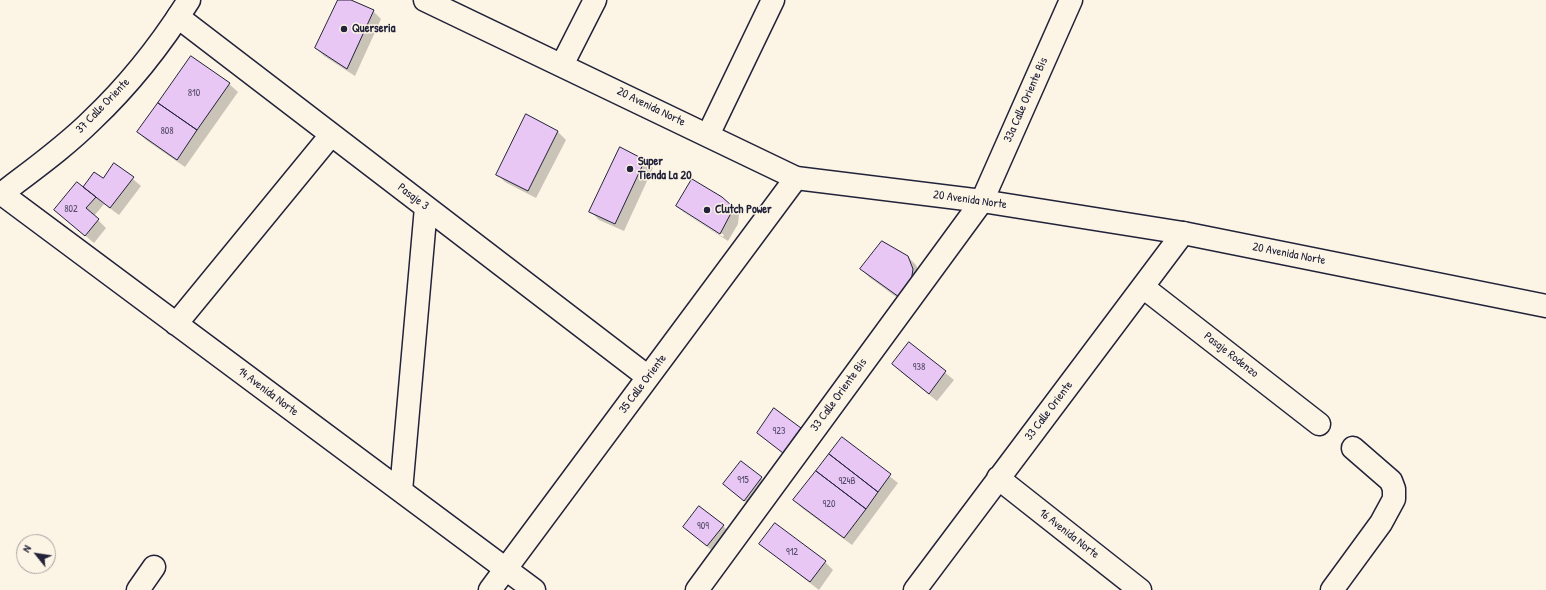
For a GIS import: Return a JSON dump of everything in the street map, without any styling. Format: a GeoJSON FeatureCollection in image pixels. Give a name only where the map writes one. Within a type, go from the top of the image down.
{"type":"FeatureCollection","features":[{"type":"Feature","properties":{"kind":"street"},"geometry":{"type":"LineString","coordinates":[[562,65],[595,0]]}},
{"type":"Feature","properties":{"kind":"street"},"geometry":{"type":"LineString","coordinates":[[708,135],[773,0]]}},
{"type":"Feature","properties":{"kind":"street","name":"33a Calle Oriente Bis"},"geometry":{"type":"LineString","coordinates":[[982,201],[1071,0]]}},
{"type":"Feature","properties":{"kind":"street","name":"20 Avenida Norte"},"geometry":{"type":"LineString","coordinates":[[435,2],[796,178],[982,201],[1183,233],[1546,306]]}},
{"type":"Feature","properties":{"kind":"street","name":"Pasaje 3"},"geometry":{"type":"LineString","coordinates":[[183,9],[331,135],[648,377]]}},
{"type":"Feature","properties":{"kind":"street","name":"37 Calle Oriente"},"geometry":{"type":"LineString","coordinates":[[1,194],[58,150],[117,96],[183,9]]}},
{"type":"Feature","properties":{"kind":"street"},"geometry":{"type":"LineString","coordinates":[[176,324],[331,135]]}},
{"type":"Feature","properties":{"kind":"street","name":"35 Calle Oriente"},"geometry":{"type":"LineString","coordinates":[[490,590],[796,178]]}},
{"type":"Feature","properties":{"kind":"street","name":"14 Avenida Norte"},"geometry":{"type":"LineString","coordinates":[[1,194],[534,590]]}},
{"type":"Feature","properties":{"kind":"street","name":"33 Calle Oriente Bis"},"geometry":{"type":"LineString","coordinates":[[697,590],[982,201]]}},
{"type":"Feature","properties":{"kind":"street"},"geometry":{"type":"LineString","coordinates":[[401,492],[426,207]]}},
{"type":"Feature","properties":{"kind":"street","name":"33 Calle Oriente"},"geometry":{"type":"LineString","coordinates":[[915,590],[1183,233]]}},
{"type":"Feature","properties":{"kind":"street","name":"Pasaje Rodenzo"},"geometry":{"type":"LineString","coordinates":[[1143,287],[1319,424]]}},
{"type":"Feature","properties":{"kind":"street"},"geometry":{"type":"LineString","coordinates":[[1332,590],[1382,523],[1394,499],[1394,490],[1391,481],[1384,473],[1353,448]]}},
{"type":"Feature","properties":{"kind":"street","name":"16 Avenida Norte"},"geometry":{"type":"LineString","coordinates":[[998,478],[1140,590]]}},
{"type":"Feature","properties":{"kind":"street"},"geometry":{"type":"LineString","coordinates":[[138,590],[154,567]]}},
{"type":"Feature","properties":{"kind":"building","name":"Querseria"},"geometry":{"type":"Polygon","coordinates":[[[338,0],[351,0],[374,10],[347,69],[315,48],[338,0]]]}},
{"type":"Feature","properties":{"kind":"building"},"geometry":{"type":"Polygon","coordinates":[[[191,56],[230,83],[197,130],[158,103],[191,56]]]}},
{"type":"Feature","properties":{"kind":"building"},"geometry":{"type":"Polygon","coordinates":[[[158,103],[197,130],[177,160],[137,132],[158,103]]]}},
{"type":"Feature","properties":{"kind":"building"},"geometry":{"type":"Polygon","coordinates":[[[526,114],[558,131],[528,191],[496,175],[526,114]]]}},
{"type":"Feature","properties":{"kind":"building"},"geometry":{"type":"Polygon","coordinates":[[[620,147],[645,160],[615,224],[589,212],[620,147]]]}},
{"type":"Feature","properties":{"kind":"building"},"geometry":{"type":"Polygon","coordinates":[[[114,163],[134,177],[110,208],[83,187],[94,172],[103,178],[114,163]]]}},
{"type":"Feature","properties":{"kind":"building","name":"Clutch Power"},"geometry":{"type":"Polygon","coordinates":[[[692,179],[722,197],[731,205],[730,215],[720,234],[676,206],[692,179]]]}},
{"type":"Feature","properties":{"kind":"building"},"geometry":{"type":"Polygon","coordinates":[[[77,182],[96,197],[86,208],[99,219],[85,236],[54,210],[77,182]]]}},
{"type":"Feature","properties":{"kind":"building"},"geometry":{"type":"Polygon","coordinates":[[[882,241],[908,256],[913,269],[911,282],[899,297],[860,269],[882,241]]]}},
{"type":"Feature","properties":{"kind":"building"},"geometry":{"type":"Polygon","coordinates":[[[909,342],[946,371],[929,394],[892,364],[909,342]]]}},
{"type":"Feature","properties":{"kind":"building"},"geometry":{"type":"Polygon","coordinates":[[[774,408],[801,428],[783,453],[757,433],[774,408]]]}},
{"type":"Feature","properties":{"kind":"building"},"geometry":{"type":"Polygon","coordinates":[[[842,437],[891,474],[878,492],[829,454],[842,437]]]}},
{"type":"Feature","properties":{"kind":"building"},"geometry":{"type":"Polygon","coordinates":[[[829,454],[878,492],[866,509],[816,471],[829,454]]]}},
{"type":"Feature","properties":{"kind":"building"},"geometry":{"type":"Polygon","coordinates":[[[741,461],[762,477],[744,501],[723,484],[741,461]]]}},
{"type":"Feature","properties":{"kind":"building"},"geometry":{"type":"Polygon","coordinates":[[[816,471],[866,509],[844,538],[793,500],[816,471]]]}},
{"type":"Feature","properties":{"kind":"building"},"geometry":{"type":"Polygon","coordinates":[[[699,506],[724,525],[707,546],[683,527],[699,506]]]}},
{"type":"Feature","properties":{"kind":"building"},"geometry":{"type":"Polygon","coordinates":[[[775,523],[826,561],[810,582],[759,544],[775,523]]]}},
{"type":"Feature","properties":{"kind":"place","name":"Querseria"},"geometry":{"type":"Point","coordinates":[344,29]}},
{"type":"Feature","properties":{"kind":"place","name":"Super Tienda La 20"},"geometry":{"type":"Point","coordinates":[630,169]}},
{"type":"Feature","properties":{"kind":"place","name":"Clutch Power"},"geometry":{"type":"Point","coordinates":[707,210]}}]}
